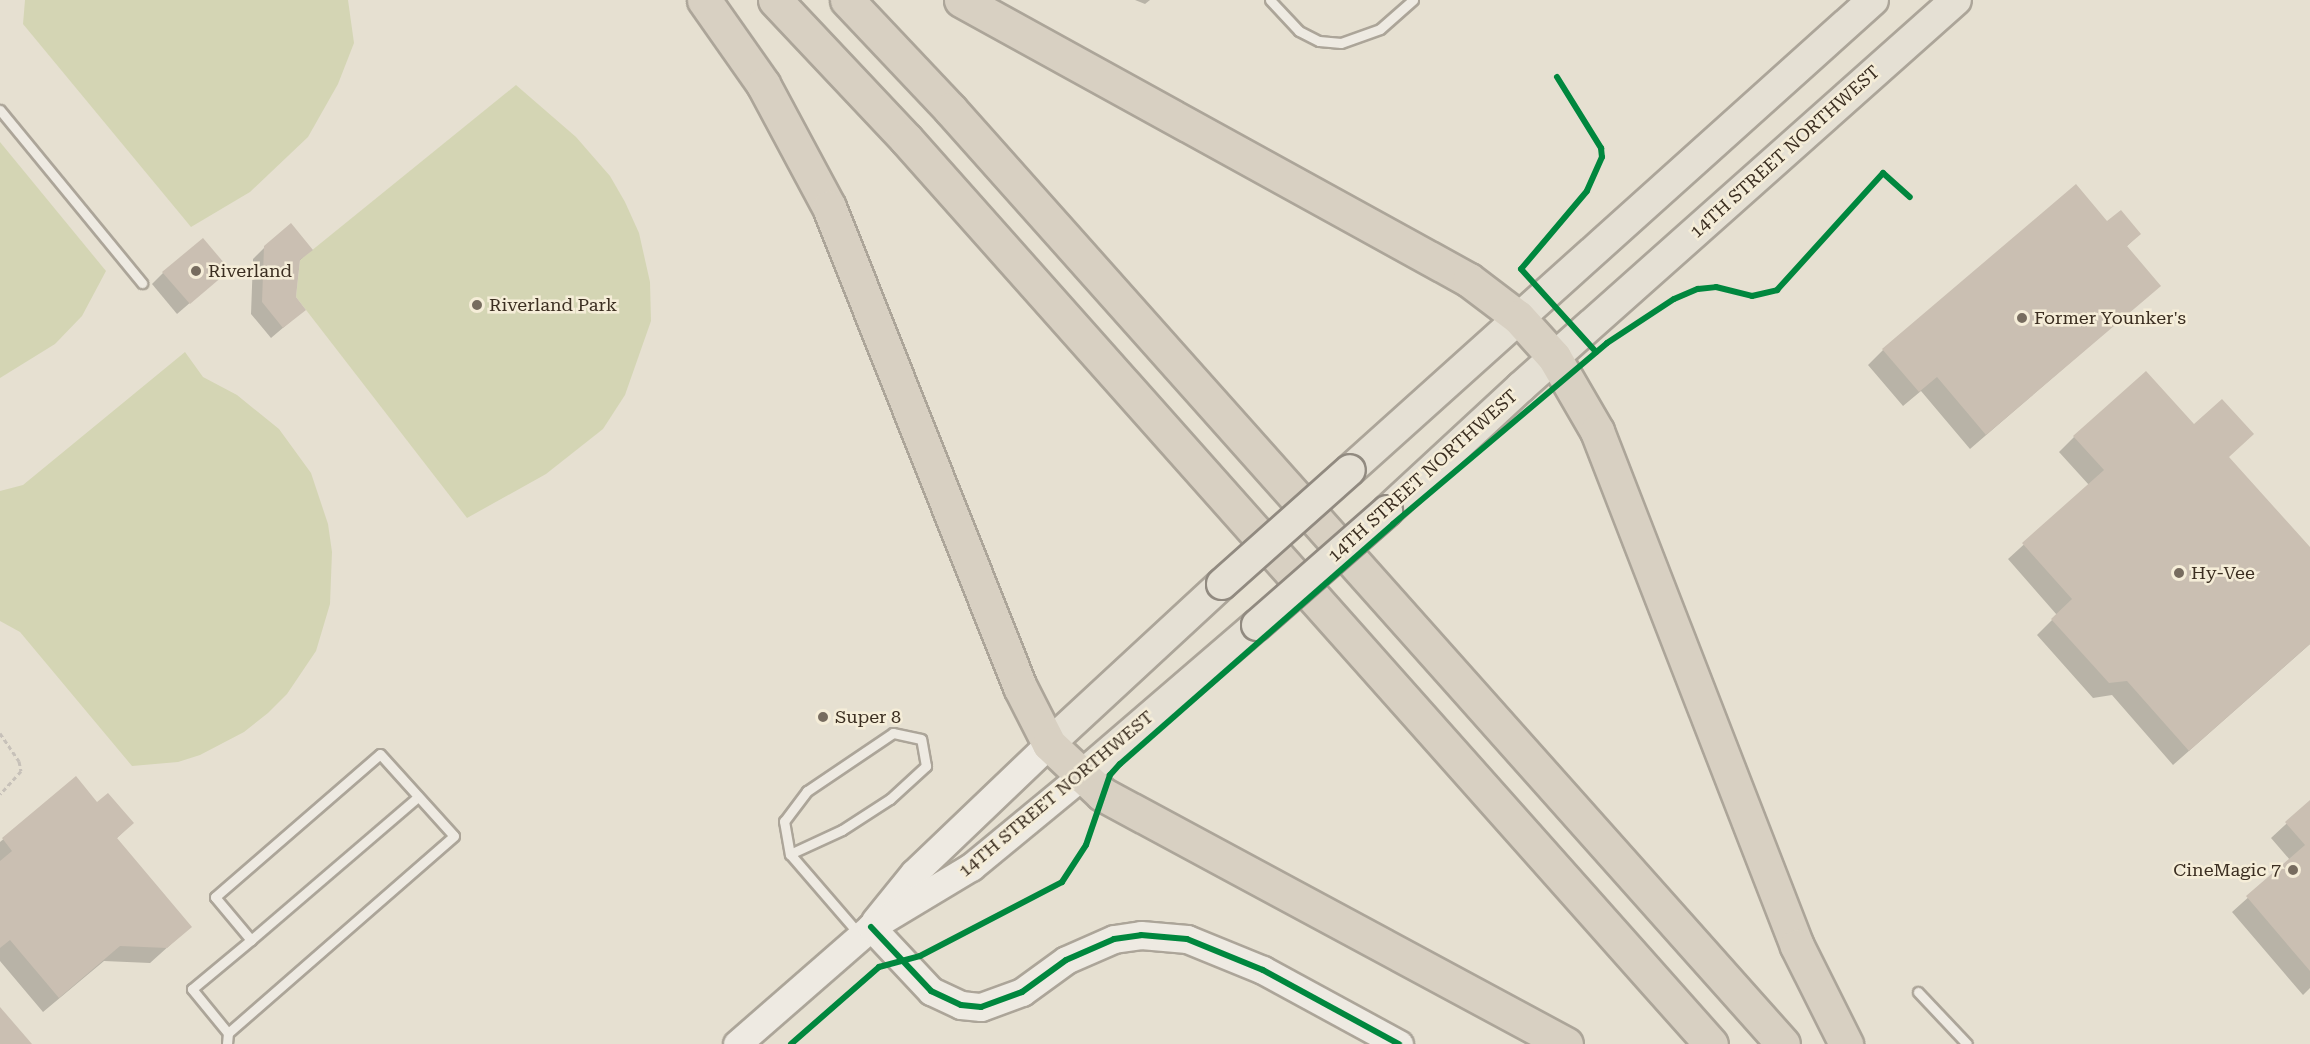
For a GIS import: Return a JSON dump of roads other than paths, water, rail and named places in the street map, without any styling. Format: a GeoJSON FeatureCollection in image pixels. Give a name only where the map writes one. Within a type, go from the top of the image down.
{"type":"FeatureCollection","features":[{"type":"Feature","properties":{"kind":"highway"},"geometry":{"type":"LineString","coordinates":[[704,0],[763,84],[829,207],[1020,687],[1049,744],[1080,777],[1102,795],[1566,1044]]}},
{"type":"Feature","properties":{"kind":"highway"},"geometry":{"type":"LineString","coordinates":[[775,0],[984,226],[1711,1044]]}},
{"type":"Feature","properties":{"kind":"highway"},"geometry":{"type":"LineString","coordinates":[[847,0],[950,109],[1783,1044]]}},
{"type":"Feature","properties":{"kind":"highway"},"geometry":{"type":"LineString","coordinates":[[961,0],[1419,252],[1494,297],[1518,317],[1554,357],[1597,431],[1797,946],[1846,1044]]}},
{"type":"Feature","properties":{"kind":"main road","name":"14TH STREET NORTHWEST"},"geometry":{"type":"LineString","coordinates":[[737,1044],[866,931],[914,873],[1222,584],[1873,0]]}},
{"type":"Feature","properties":{"kind":"main road","name":"14TH STREET NORTHWEST"},"geometry":{"type":"LineString","coordinates":[[866,931],[971,867],[1080,777],[1387,511],[1554,357],[1956,0]]}},
{"type":"Feature","properties":{"kind":"main road"},"geometry":{"type":"LineString","coordinates":[[866,931],[931,991],[951,1002],[981,1007],[1022,993],[1066,960],[1114,939],[1150,935],[1187,939],[1263,970],[1399,1044]]}},
{"type":"Feature","properties":{"kind":"lane"},"geometry":{"type":"LineString","coordinates":[[1270,0],[1299,31],[1319,41],[1341,43],[1380,29],[1413,0]]}},
{"type":"Feature","properties":{"kind":"lane"},"geometry":{"type":"LineString","coordinates":[[0,110],[142,283]]}},
{"type":"Feature","properties":{"kind":"lane"},"geometry":{"type":"LineString","coordinates":[[790,854],[842,830],[890,799],[926,766],[921,739],[893,733],[807,791],[784,821],[790,854],[866,931]]}},
{"type":"Feature","properties":{"kind":"lane"},"geometry":{"type":"LineString","coordinates":[[227,1044],[228,1033],[454,836],[381,754],[215,897],[251,940]]}},
{"type":"Feature","properties":{"kind":"lane"},"geometry":{"type":"LineString","coordinates":[[228,1033],[192,990],[418,797]]}},
{"type":"Feature","properties":{"kind":"lane"},"geometry":{"type":"LineString","coordinates":[[1918,992],[1967,1044]]}},
{"type":"Feature","properties":{"kind":"place","name":"Riverland"},"geometry":{"type":"Point","coordinates":[196,271]}},
{"type":"Feature","properties":{"kind":"place","name":"Riverland Park"},"geometry":{"type":"Point","coordinates":[477,305]}},
{"type":"Feature","properties":{"kind":"place","name":"Former Younker's"},"geometry":{"type":"Point","coordinates":[2022,318]}},
{"type":"Feature","properties":{"kind":"place","name":"Hy-Vee"},"geometry":{"type":"Point","coordinates":[2179,573]}},
{"type":"Feature","properties":{"kind":"place","name":"Super 8"},"geometry":{"type":"Point","coordinates":[823,717]}},
{"type":"Feature","properties":{"kind":"place","name":"CineMagic 7"},"geometry":{"type":"Point","coordinates":[2293,870]}}]}
